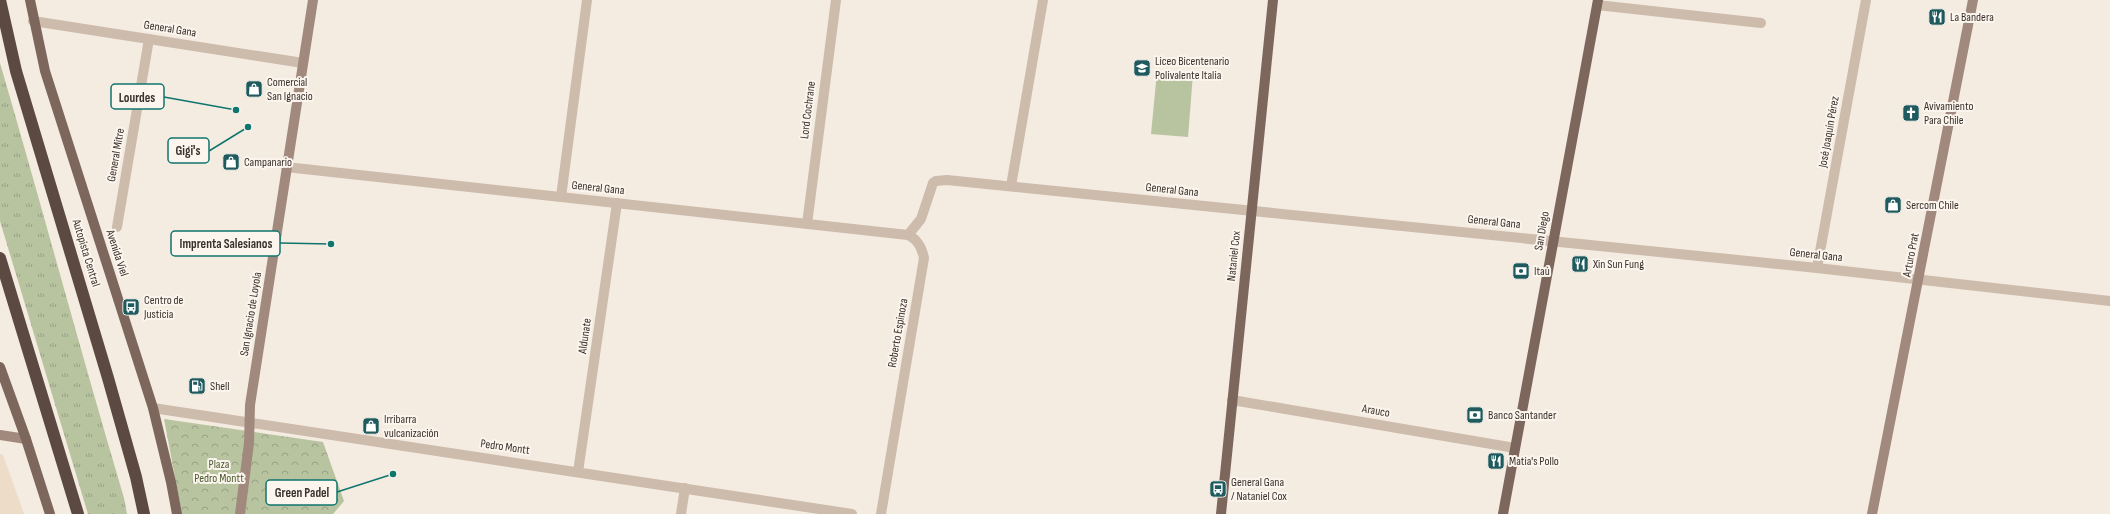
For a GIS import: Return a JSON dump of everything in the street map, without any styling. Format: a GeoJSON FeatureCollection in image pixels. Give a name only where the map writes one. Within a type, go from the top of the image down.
{"type":"FeatureCollection","features":[{"type":"Feature","properties":{"kind":"highway","name":"Autopista Central"},"geometry":{"type":"LineString","coordinates":[[0,0],[16,71],[108,378],[134,470],[144,514]]}},
{"type":"Feature","properties":{"kind":"highway"},"geometry":{"type":"LineString","coordinates":[[0,258],[78,514]]}},
{"type":"Feature","properties":{"kind":"main road","name":"Avenida Viel"},"geometry":{"type":"LineString","coordinates":[[30,0],[33,21],[45,71],[153,408],[171,482],[177,514]]}},
{"type":"Feature","properties":{"kind":"main road","name":"Nataniel Cox"},"geometry":{"type":"LineString","coordinates":[[1221,514],[1273,0]]}},
{"type":"Feature","properties":{"kind":"main road","name":"San Diego"},"geometry":{"type":"LineString","coordinates":[[1505,514],[1515,448],[1597,2]]}},
{"type":"Feature","properties":{"kind":"main road"},"geometry":{"type":"LineString","coordinates":[[0,367],[26,439],[50,514]]}},
{"type":"Feature","properties":{"kind":"street","name":"San Ignacio de Loyola"},"geometry":{"type":"LineString","coordinates":[[240,514],[249,443],[250,406],[286,168],[314,0]]}},
{"type":"Feature","properties":{"kind":"street"},"geometry":{"type":"LineString","coordinates":[[561,197],[587,0]]}},
{"type":"Feature","properties":{"kind":"street","name":"Lord Cochrane"},"geometry":{"type":"LineString","coordinates":[[807,224],[836,0]]}},
{"type":"Feature","properties":{"kind":"street"},"geometry":{"type":"LineString","coordinates":[[1010,186],[1043,0]]}},
{"type":"Feature","properties":{"kind":"street","name":"José Joaquín Pérez"},"geometry":{"type":"LineString","coordinates":[[1817,268],[1866,0]]}},
{"type":"Feature","properties":{"kind":"street","name":"Arturo Prat"},"geometry":{"type":"LineString","coordinates":[[1872,514],[1973,0]]}},
{"type":"Feature","properties":{"kind":"street"},"geometry":{"type":"LineString","coordinates":[[1597,2],[1761,23]]}},
{"type":"Feature","properties":{"kind":"street","name":"General Gana"},"geometry":{"type":"LineString","coordinates":[[33,21],[303,63]]}},
{"type":"Feature","properties":{"kind":"street","name":"General Mitre"},"geometry":{"type":"LineString","coordinates":[[117,228],[149,39]]}},
{"type":"Feature","properties":{"kind":"street","name":"General Gana"},"geometry":{"type":"LineString","coordinates":[[286,168],[908,235],[921,219],[934,183],[936,181],[946,180],[1817,268],[2110,301]]}},
{"type":"Feature","properties":{"kind":"street","name":"Aldunate"},"geometry":{"type":"LineString","coordinates":[[578,472],[617,203]]}},
{"type":"Feature","properties":{"kind":"street","name":"Roberto Espinoza"},"geometry":{"type":"LineString","coordinates":[[881,514],[924,258],[920,246],[908,235]]}},
{"type":"Feature","properties":{"kind":"street","name":"Arauco"},"geometry":{"type":"LineString","coordinates":[[1232,400],[1515,448]]}},
{"type":"Feature","properties":{"kind":"street","name":"Pedro Montt"},"geometry":{"type":"LineString","coordinates":[[153,408],[852,514]]}},
{"type":"Feature","properties":{"kind":"street"},"geometry":{"type":"LineString","coordinates":[[0,435],[26,439]]}},
{"type":"Feature","properties":{"kind":"street"},"geometry":{"type":"LineString","coordinates":[[681,514],[685,488]]}},
{"type":"Feature","properties":{"kind":"green space"},"geometry":{"type":"Polygon","coordinates":[[[0,63],[124,498],[127,514],[88,514],[0,221],[0,63]]]}},
{"type":"Feature","properties":{"kind":"green space"},"geometry":{"type":"Polygon","coordinates":[[[1157,72],[1193,74],[1188,137],[1151,134],[1157,72]]]}},
{"type":"Feature","properties":{"kind":"green space","name":"Plaza Pedro Montt"},"geometry":{"type":"Polygon","coordinates":[[[164,419],[323,442],[344,501],[333,514],[182,514],[164,419]]]}},
{"type":"Feature","properties":{"kind":"shaded area"},"geometry":{"type":"Polygon","coordinates":[[[0,454],[3,455],[24,514],[0,514],[0,454]]]}},
{"type":"Feature","properties":{"kind":"place","name":"La Bandera"},"geometry":{"type":"Point","coordinates":[1937,17]}},
{"type":"Feature","properties":{"kind":"place","name":"Liceo Bicentenario Polivalente Italia"},"geometry":{"type":"Point","coordinates":[1142,68]}},
{"type":"Feature","properties":{"kind":"place","name":"Comercial San Ignacio"},"geometry":{"type":"Point","coordinates":[254,89]}},
{"type":"Feature","properties":{"kind":"place","name":"Lourdes"},"geometry":{"type":"Point","coordinates":[236,110]}},
{"type":"Feature","properties":{"kind":"place","name":"Avivamiento Para Chile"},"geometry":{"type":"Point","coordinates":[1911,113]}},
{"type":"Feature","properties":{"kind":"place","name":"Gigi's"},"geometry":{"type":"Point","coordinates":[248,127]}},
{"type":"Feature","properties":{"kind":"place","name":"Campanario"},"geometry":{"type":"Point","coordinates":[231,162]}},
{"type":"Feature","properties":{"kind":"place","name":"Sercom Chile"},"geometry":{"type":"Point","coordinates":[1893,205]}},
{"type":"Feature","properties":{"kind":"place","name":"Imprenta Salesianos"},"geometry":{"type":"Point","coordinates":[331,244]}},
{"type":"Feature","properties":{"kind":"place","name":"Xin Sun Fung"},"geometry":{"type":"Point","coordinates":[1580,264]}},
{"type":"Feature","properties":{"kind":"place","name":"Itaú"},"geometry":{"type":"Point","coordinates":[1521,271]}},
{"type":"Feature","properties":{"kind":"place","name":"Centro de Justicia"},"geometry":{"type":"Point","coordinates":[131,307]}},
{"type":"Feature","properties":{"kind":"place","name":"Shell"},"geometry":{"type":"Point","coordinates":[197,386]}},
{"type":"Feature","properties":{"kind":"place","name":"Banco Santander"},"geometry":{"type":"Point","coordinates":[1475,415]}},
{"type":"Feature","properties":{"kind":"place","name":"Irribarra vulcanización"},"geometry":{"type":"Point","coordinates":[371,426]}},
{"type":"Feature","properties":{"kind":"place","name":"Matia's Pollo"},"geometry":{"type":"Point","coordinates":[1496,461]}},
{"type":"Feature","properties":{"kind":"place","name":"Green Padel"},"geometry":{"type":"Point","coordinates":[393,474]}},
{"type":"Feature","properties":{"kind":"place","name":"General Gana / Nataniel Cox"},"geometry":{"type":"Point","coordinates":[1218,489]}}]}
